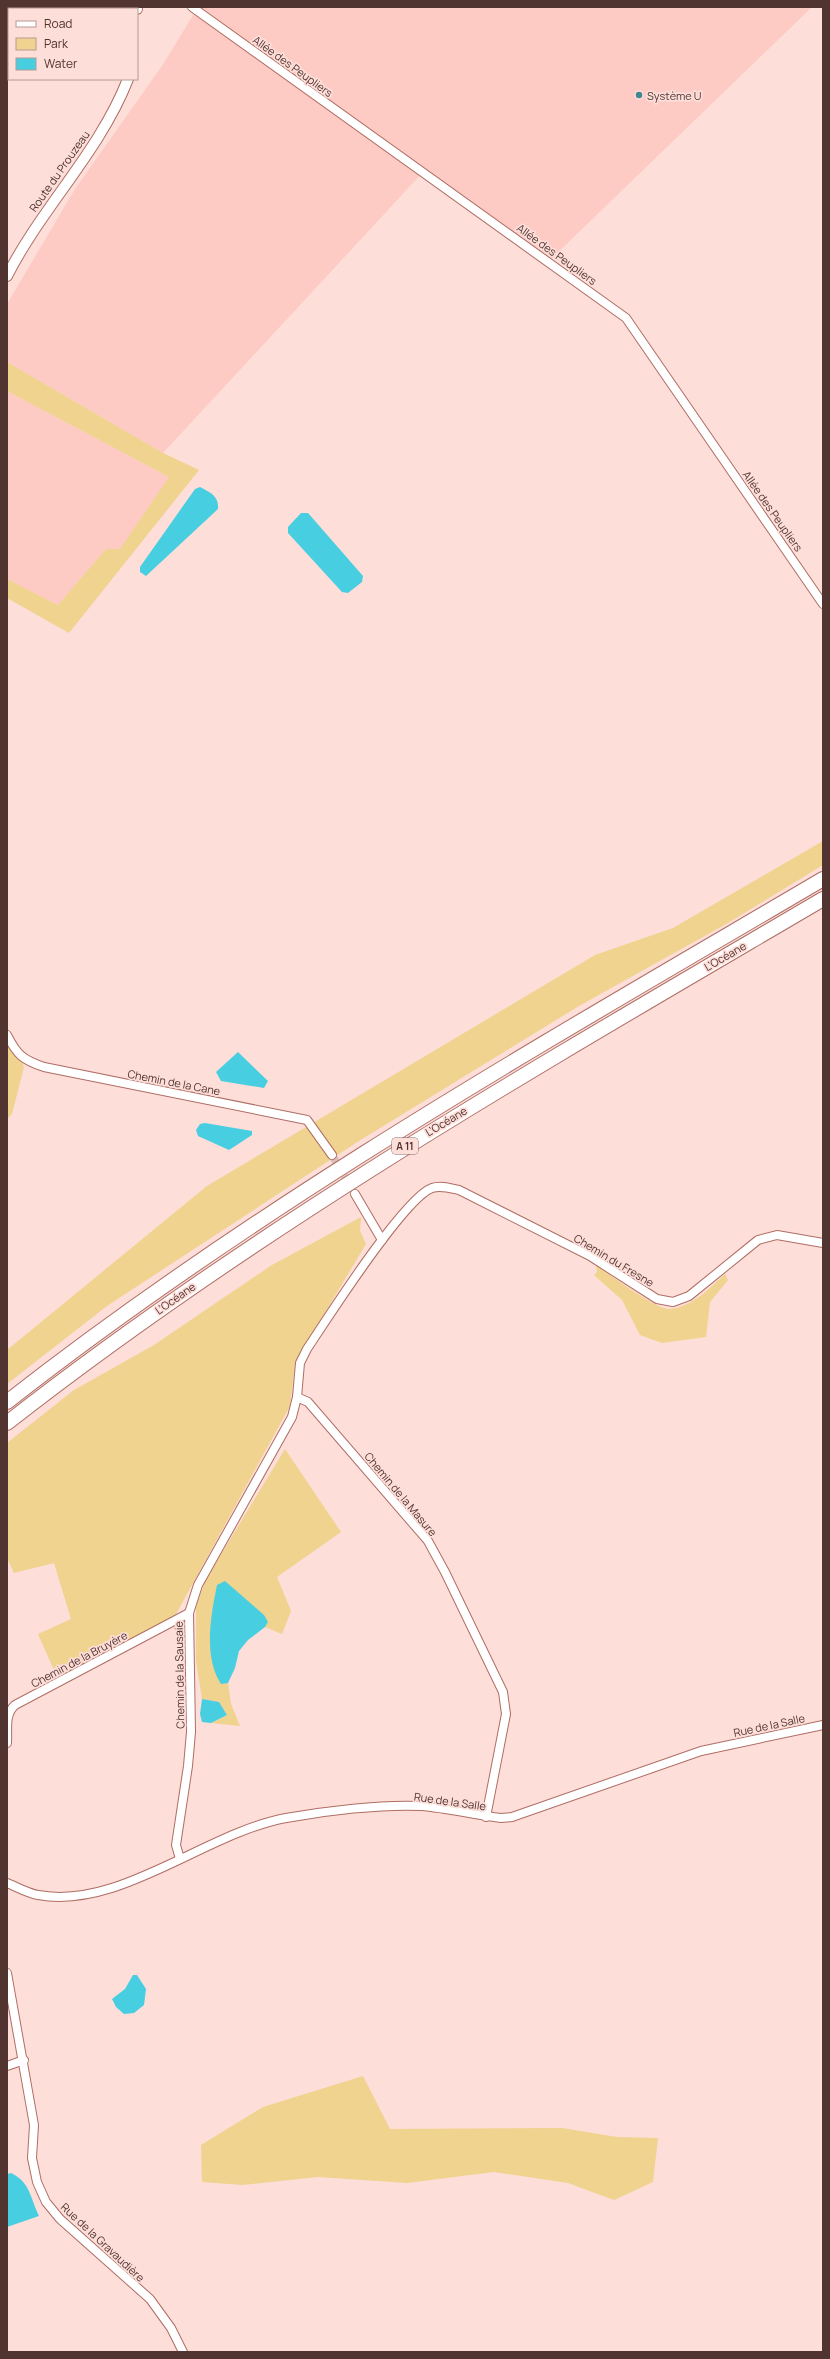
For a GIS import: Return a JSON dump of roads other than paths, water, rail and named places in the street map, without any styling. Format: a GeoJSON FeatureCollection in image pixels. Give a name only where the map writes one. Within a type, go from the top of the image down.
{"type":"FeatureCollection","features":[{"type":"Feature","properties":{"kind":"highway","name":"L’Océane"},"geometry":{"type":"LineString","coordinates":[[7,1402],[170,1281],[322,1179],[499,1070],[823,879]]}},
{"type":"Feature","properties":{"kind":"highway","name":"L’Océane"},"geometry":{"type":"LineString","coordinates":[[7,1423],[159,1309],[338,1189],[508,1084],[823,899]]}},
{"type":"Feature","properties":{"kind":"street","name":"Allée des Peupliers"},"geometry":{"type":"LineString","coordinates":[[192,7],[626,318],[823,604]]}},
{"type":"Feature","properties":{"kind":"street","name":"Route du Prouzeau"},"geometry":{"type":"LineString","coordinates":[[7,276],[38,222],[109,120],[128,80]]}},
{"type":"Feature","properties":{"kind":"street","name":"Chemin de la Cane"},"geometry":{"type":"LineString","coordinates":[[7,1035],[13,1048],[26,1061],[44,1067],[307,1120],[332,1155]]}},
{"type":"Feature","properties":{"kind":"street","name":"Chemin du Fresne"},"geometry":{"type":"LineString","coordinates":[[382,1240],[419,1196],[432,1188],[444,1186],[459,1190],[590,1256],[657,1299],[673,1302],[689,1296],[758,1240],[777,1235],[823,1243]]}},
{"type":"Feature","properties":{"kind":"street"},"geometry":{"type":"LineString","coordinates":[[297,1397],[300,1363],[306,1349],[382,1240],[355,1194]]}},
{"type":"Feature","properties":{"kind":"street","name":"Chemin de la Sausaie"},"geometry":{"type":"LineString","coordinates":[[180,1859],[176,1845],[188,1766],[191,1732],[189,1613],[198,1585],[292,1417],[297,1397]]}},
{"type":"Feature","properties":{"kind":"street","name":"Chemin de la Masure"},"geometry":{"type":"LineString","coordinates":[[297,1397],[308,1402],[428,1541],[446,1572],[503,1692],[506,1714],[486,1817]]}},
{"type":"Feature","properties":{"kind":"street","name":"Chemin de la Bruyère"},"geometry":{"type":"LineString","coordinates":[[7,1743],[9,1710],[15,1705],[189,1613]]}},
{"type":"Feature","properties":{"kind":"street","name":"Rue de la Salle"},"geometry":{"type":"LineString","coordinates":[[7,1883],[37,1894],[56,1897],[86,1895],[116,1887],[257,1825],[286,1818],[388,1806],[422,1806],[486,1817],[512,1817],[701,1751],[823,1725]]}},
{"type":"Feature","properties":{"kind":"street","name":"Rue de la Gravaudière"},"geometry":{"type":"LineString","coordinates":[[7,1973],[24,2060],[34,2125],[32,2158],[37,2182],[46,2202],[60,2219],[150,2299],[171,2328],[183,2352]]}},
{"type":"Feature","properties":{"kind":"street"},"geometry":{"type":"LineString","coordinates":[[7,2066],[24,2060]]}},
{"type":"Feature","properties":{"kind":"water"},"geometry":{"type":"Polygon","coordinates":[[[200,487],[214,495],[217,501],[218,509],[146,576],[140,572],[140,567],[195,489],[200,487]]]}},
{"type":"Feature","properties":{"kind":"water"},"geometry":{"type":"Polygon","coordinates":[[[301,513],[308,513],[363,576],[362,582],[348,593],[342,592],[288,533],[288,527],[301,513]]]}},
{"type":"Feature","properties":{"kind":"water"},"geometry":{"type":"Polygon","coordinates":[[[238,1052],[268,1081],[264,1088],[221,1081],[216,1072],[238,1052]]]}},
{"type":"Feature","properties":{"kind":"water"},"geometry":{"type":"Polygon","coordinates":[[[205,1123],[252,1131],[252,1135],[229,1150],[198,1136],[196,1130],[200,1124],[205,1123]]]}},
{"type":"Feature","properties":{"kind":"water"},"geometry":{"type":"Polygon","coordinates":[[[225,1581],[264,1615],[268,1622],[265,1627],[248,1640],[239,1651],[235,1668],[228,1683],[221,1684],[215,1673],[212,1661],[210,1635],[217,1585],[225,1581]]]}},
{"type":"Feature","properties":{"kind":"water"},"geometry":{"type":"Polygon","coordinates":[[[202,1699],[219,1702],[227,1715],[211,1723],[202,1722],[200,1714],[202,1699]]]}},
{"type":"Feature","properties":{"kind":"water"},"geometry":{"type":"Polygon","coordinates":[[[133,1975],[137,1975],[146,1989],[144,2005],[134,2013],[124,2014],[116,2007],[112,1999],[125,1989],[133,1975]]]}},
{"type":"Feature","properties":{"kind":"water"},"geometry":{"type":"Polygon","coordinates":[[[11,2173],[26,2186],[39,2216],[7,2227],[7,2174],[11,2173]]]}},
{"type":"Feature","properties":{"kind":"tunnel"},"geometry":{"type":"LineString","coordinates":[[332,1155],[351,1187]]}},
{"type":"Feature","properties":{"kind":"place","name":"Système U"},"geometry":{"type":"Point","coordinates":[639,95]}}]}
